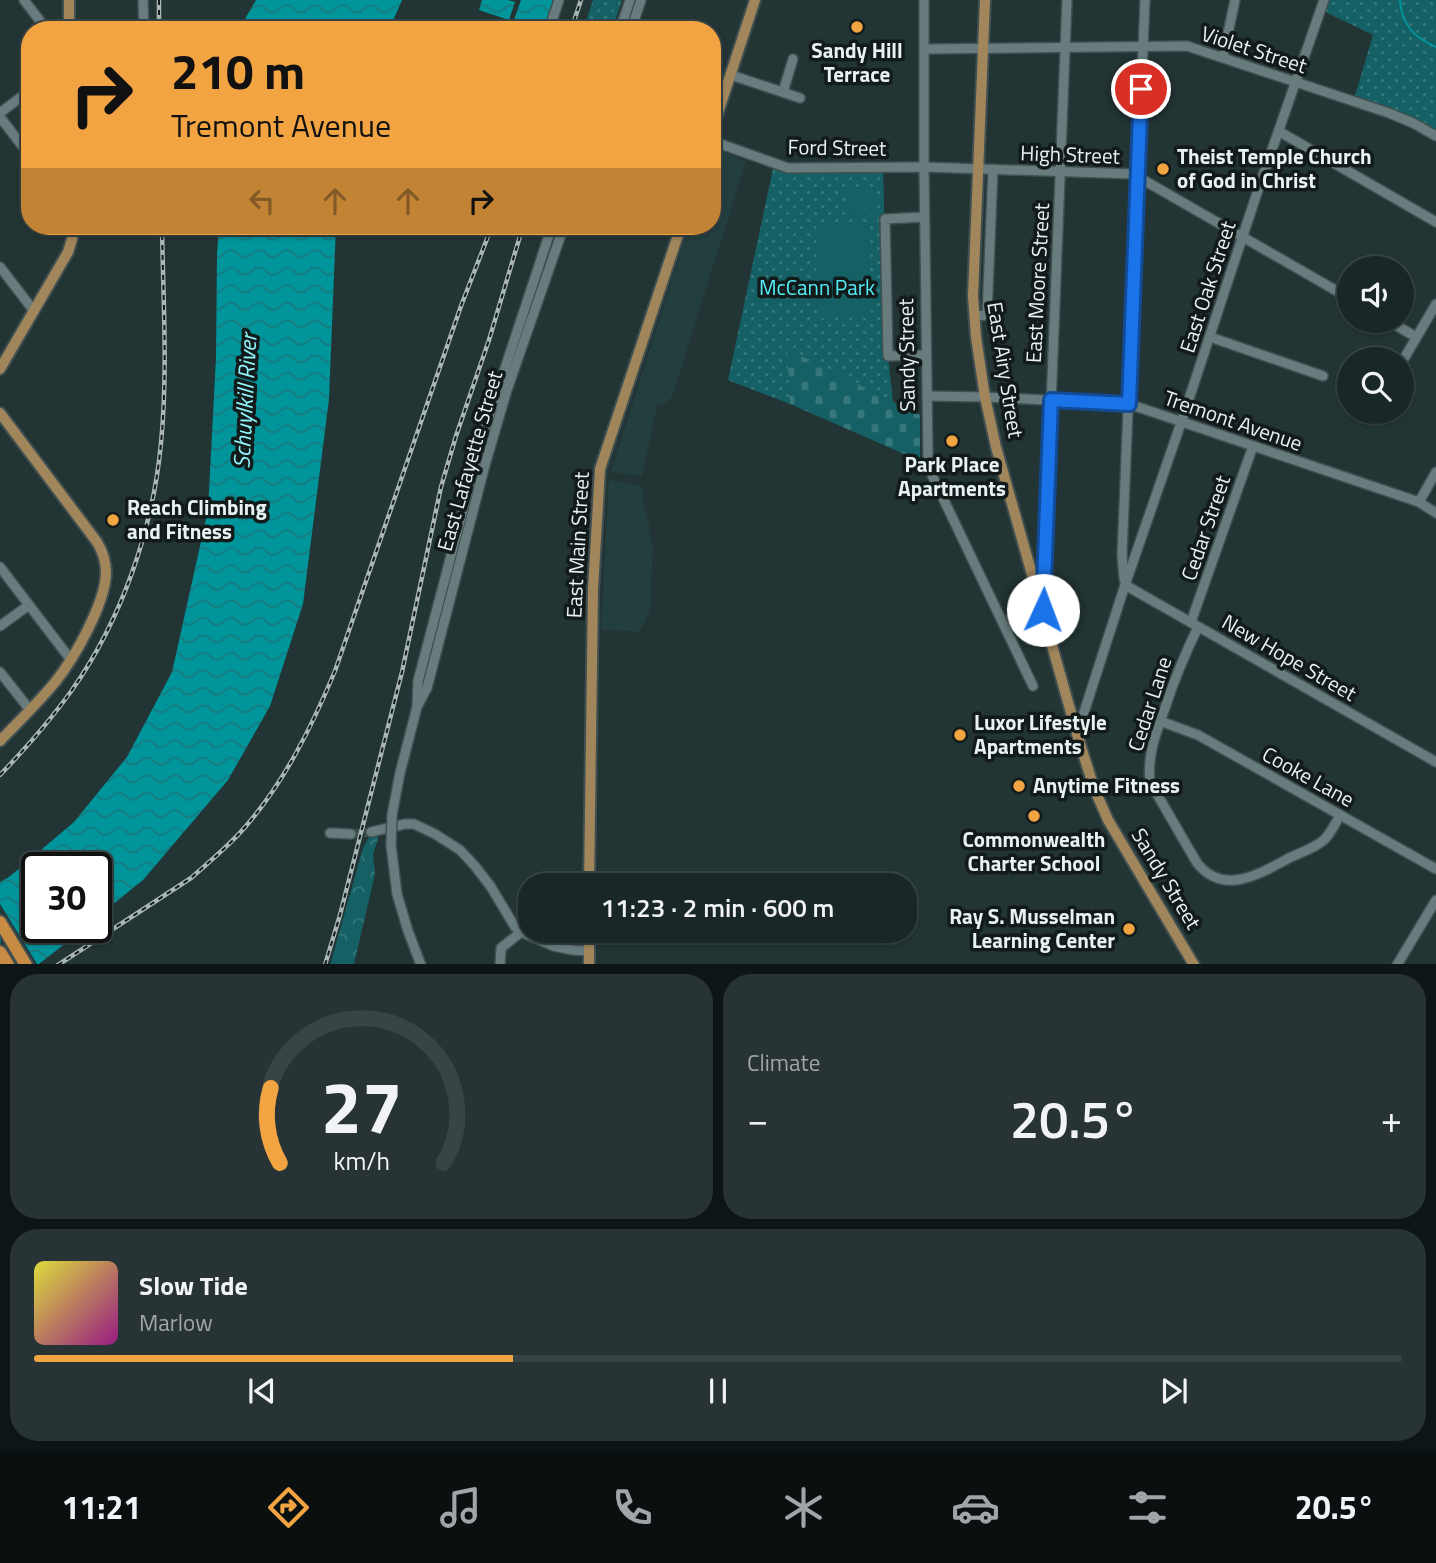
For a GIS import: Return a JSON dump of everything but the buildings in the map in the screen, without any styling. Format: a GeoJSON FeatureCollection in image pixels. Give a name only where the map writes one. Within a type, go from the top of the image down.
{"type":"FeatureCollection","features":[{"type":"Feature","properties":{"kind":"highway"},"geometry":{"type":"LineString","coordinates":[[0,922],[26,964]]}},
{"type":"Feature","properties":{"kind":"highway"},"geometry":{"type":"LineString","coordinates":[[0,952],[8,964]]}},
{"type":"Feature","properties":{"kind":"main road"},"geometry":{"type":"LineString","coordinates":[[69,0],[69,21]]}},
{"type":"Feature","properties":{"kind":"main road"},"geometry":{"type":"LineString","coordinates":[[721,104],[755,0]]}},
{"type":"Feature","properties":{"kind":"main road","name":"East Airy Street"},"geometry":{"type":"LineString","coordinates":[[985,0],[973,296],[985,397],[1077,734]]}},
{"type":"Feature","properties":{"kind":"main road"},"geometry":{"type":"LineString","coordinates":[[0,369],[68,252],[72,235]]}},
{"type":"Feature","properties":{"kind":"main road","name":"East Main Street"},"geometry":{"type":"LineString","coordinates":[[589,873],[592,603],[600,469],[678,235]]}},
{"type":"Feature","properties":{"kind":"main road"},"geometry":{"type":"LineString","coordinates":[[0,413],[97,542],[106,564],[104,588],[95,613],[71,660],[58,679],[0,741]]}},
{"type":"Feature","properties":{"kind":"main road","name":"Sandy Street"},"geometry":{"type":"LineString","coordinates":[[1077,734],[1094,788],[1108,820],[1194,964]]}},
{"type":"Feature","properties":{"kind":"main road"},"geometry":{"type":"LineString","coordinates":[[589,943],[589,964]]}},
{"type":"Feature","properties":{"kind":"street"},"geometry":{"type":"LineString","coordinates":[[24,0],[40,21]]}},
{"type":"Feature","properties":{"kind":"street"},"geometry":{"type":"LineString","coordinates":[[143,0],[144,21]]}},
{"type":"Feature","properties":{"kind":"street"},"geometry":{"type":"LineString","coordinates":[[552,21],[559,0]]}},
{"type":"Feature","properties":{"kind":"street"},"geometry":{"type":"LineString","coordinates":[[623,21],[630,0]]}},
{"type":"Feature","properties":{"kind":"street"},"geometry":{"type":"LineString","coordinates":[[634,21],[641,0]]}},
{"type":"Feature","properties":{"kind":"street","name":"Sandy Street"},"geometry":{"type":"LineString","coordinates":[[924,0],[923,167],[930,471],[1033,686]]}},
{"type":"Feature","properties":{"kind":"street","name":"East Moore Street"},"geometry":{"type":"LineString","coordinates":[[1043,610],[1067,0]]}},
{"type":"Feature","properties":{"kind":"street"},"geometry":{"type":"LineString","coordinates":[[1125,585],[1122,555],[1145,0]]}},
{"type":"Feature","properties":{"kind":"street"},"geometry":{"type":"LineString","coordinates":[[1223,57],[1235,0]]}},
{"type":"Feature","properties":{"kind":"street","name":"East Oak Street"},"geometry":{"type":"LineString","coordinates":[[1077,734],[1324,0]]}},
{"type":"Feature","properties":{"kind":"street","name":"Violet Street"},"geometry":{"type":"LineString","coordinates":[[925,49],[1187,47],[1388,113],[1436,136]]}},
{"type":"Feature","properties":{"kind":"street"},"geometry":{"type":"LineString","coordinates":[[783,92],[793,59]]}},
{"type":"Feature","properties":{"kind":"street"},"geometry":{"type":"LineString","coordinates":[[731,75],[800,98]]}},
{"type":"Feature","properties":{"kind":"street"},"geometry":{"type":"LineString","coordinates":[[21,98],[0,115],[21,144]]}},
{"type":"Feature","properties":{"kind":"street"},"geometry":{"type":"LineString","coordinates":[[1280,132],[1436,222]]}},
{"type":"Feature","properties":{"kind":"street","name":"Ford Street"},"geometry":{"type":"LineString","coordinates":[[721,144],[788,168],[923,167]]}},
{"type":"Feature","properties":{"kind":"street","name":"High Street"},"geometry":{"type":"LineString","coordinates":[[923,167],[1133,174],[1337,291]]}},
{"type":"Feature","properties":{"kind":"street"},"geometry":{"type":"LineString","coordinates":[[975,316],[987,315],[993,169]]}},
{"type":"Feature","properties":{"kind":"street"},"geometry":{"type":"LineString","coordinates":[[977,192],[992,193]]}},
{"type":"Feature","properties":{"kind":"street"},"geometry":{"type":"LineString","coordinates":[[924,217],[885,219],[888,356],[926,355]]}},
{"type":"Feature","properties":{"kind":"street","name":"East Lafayette Street"},"geometry":{"type":"LineString","coordinates":[[421,964],[397,894],[391,845],[392,815],[417,707],[418,681],[482,438],[549,235]]}},
{"type":"Feature","properties":{"kind":"street","name":"East Lafayette Street"},"geometry":{"type":"LineString","coordinates":[[417,707],[427,688],[503,403],[561,235]]}},
{"type":"Feature","properties":{"kind":"street"},"geometry":{"type":"LineString","coordinates":[[0,267],[34,311]]}},
{"type":"Feature","properties":{"kind":"street"},"geometry":{"type":"LineString","coordinates":[[1410,347],[1436,304]]}},
{"type":"Feature","properties":{"kind":"street"},"geometry":{"type":"LineString","coordinates":[[1409,333],[1416,337]]}},
{"type":"Feature","properties":{"kind":"street"},"geometry":{"type":"LineString","coordinates":[[1210,337],[1324,376]]}},
{"type":"Feature","properties":{"kind":"street","name":"Tremont Avenue"},"geometry":{"type":"LineString","coordinates":[[927,396],[1129,404],[1419,502],[1436,513]]}},
{"type":"Feature","properties":{"kind":"street","name":"Cedar Street"},"geometry":{"type":"LineString","coordinates":[[1195,624],[1253,446]]}},
{"type":"Feature","properties":{"kind":"street"},"geometry":{"type":"LineString","coordinates":[[1419,502],[1436,472]]}},
{"type":"Feature","properties":{"kind":"street"},"geometry":{"type":"LineString","coordinates":[[0,567],[71,660]]}},
{"type":"Feature","properties":{"kind":"street","name":"New Hope Street"},"geometry":{"type":"LineString","coordinates":[[1125,585],[1436,762]]}},
{"type":"Feature","properties":{"kind":"street"},"geometry":{"type":"LineString","coordinates":[[0,626],[29,605]]}},
{"type":"Feature","properties":{"kind":"street","name":"Cedar Lane"},"geometry":{"type":"LineString","coordinates":[[1195,624],[1151,748],[1148,768],[1150,782],[1197,863],[1212,877],[1224,880],[1253,877],[1324,840],[1340,815]]}},
{"type":"Feature","properties":{"kind":"street"},"geometry":{"type":"LineString","coordinates":[[0,672],[30,710]]}},
{"type":"Feature","properties":{"kind":"street","name":"Cooke Lane"},"geometry":{"type":"LineString","coordinates":[[1160,721],[1198,735],[1436,869]]}},
{"type":"Feature","properties":{"kind":"street"},"geometry":{"type":"LineString","coordinates":[[371,832],[397,824],[414,824],[454,846],[475,866],[518,930]]}},
{"type":"Feature","properties":{"kind":"street"},"geometry":{"type":"LineString","coordinates":[[330,833],[351,834]]}},
{"type":"Feature","properties":{"kind":"street"},"geometry":{"type":"LineString","coordinates":[[1398,964],[1436,900]]}},
{"type":"Feature","properties":{"kind":"street"},"geometry":{"type":"LineString","coordinates":[[500,964],[500,948],[518,934]]}},
{"type":"Feature","properties":{"kind":"street"},"geometry":{"type":"LineString","coordinates":[[546,943],[572,950],[589,951]]}},
{"type":"Feature","properties":{"kind":"shaded area"},"geometry":{"type":"Polygon","coordinates":[[[721,151],[746,161],[672,397],[664,404],[657,405],[642,476],[611,472],[686,235],[721,235],[721,151]]]}},
{"type":"Feature","properties":{"kind":"shaded area"},"geometry":{"type":"Polygon","coordinates":[[[609,480],[642,486],[653,545],[650,612],[639,632],[601,629],[609,480]]]}},
{"type":"Feature","properties":{"kind":"green space"},"geometry":{"type":"Polygon","coordinates":[[[593,0],[622,0],[615,21],[586,21],[593,0]]]}},
{"type":"Feature","properties":{"kind":"green space"},"geometry":{"type":"Polygon","coordinates":[[[1324,0],[1436,0],[1436,137],[1354,99],[1373,35],[1321,10],[1324,0]]]}},
{"type":"Feature","properties":{"kind":"green space","name":"McCann Park"},"geometry":{"type":"Polygon","coordinates":[[[774,164],[883,167],[888,356],[893,402],[788,350],[790,404],[728,380],[774,164]]]}},
{"type":"Feature","properties":{"kind":"green space"},"geometry":{"type":"Polygon","coordinates":[[[874,187],[875,214],[849,215],[848,188],[874,187]]]}},
{"type":"Feature","properties":{"kind":"green space"},"geometry":{"type":"Polygon","coordinates":[[[869,225],[871,318],[817,318],[816,226],[869,225]]]}},
{"type":"Feature","properties":{"kind":"green space"},"geometry":{"type":"Polygon","coordinates":[[[787,349],[920,415],[920,461],[790,404],[787,349]]]}},
{"type":"Feature","properties":{"kind":"green space"},"geometry":{"type":"Polygon","coordinates":[[[378,834],[373,855],[375,874],[354,964],[330,964],[363,848],[370,835],[378,834]]]}},
{"type":"Feature","properties":{"kind":"water"},"geometry":{"type":"Polygon","coordinates":[[[256,0],[402,0],[393,21],[245,21],[256,0]]]}},
{"type":"Feature","properties":{"kind":"water"},"geometry":{"type":"Polygon","coordinates":[[[482,0],[515,2],[509,20],[479,10],[482,0]]]}},
{"type":"Feature","properties":{"kind":"water"},"geometry":{"type":"Polygon","coordinates":[[[521,0],[554,0],[547,21],[514,20],[521,0]]]}},
{"type":"Feature","properties":{"kind":"water","name":"Schuylkill River"},"geometry":{"type":"Polygon","coordinates":[[[218,235],[336,235],[329,399],[303,604],[270,706],[228,780],[143,880],[112,905],[112,852],[39,852],[74,822],[127,757],[172,672],[208,510],[216,357],[218,235]]]}},
{"type":"Feature","properties":{"kind":"water"},"geometry":{"type":"Polygon","coordinates":[[[21,867],[21,943],[66,943],[39,964],[0,964],[0,882],[21,867]]]}},
{"type":"Feature","properties":{"kind":"pier"},"geometry":{"type":"Polygon","coordinates":[[[0,904],[21,938],[21,943],[24,943],[37,964],[1,964],[0,904]]]}},
{"type":"Feature","properties":{"kind":"waterway"},"geometry":{"type":"LineString","coordinates":[[1400,0],[1403,16],[1410,29],[1436,47]]}},
{"type":"Feature","properties":{"kind":"tunnel"},"geometry":{"type":"LineString","coordinates":[[351,834],[371,832]]}},
{"type":"Feature","properties":{"kind":"railway"},"geometry":{"type":"LineString","coordinates":[[159,0],[159,21]]}},
{"type":"Feature","properties":{"kind":"railway"},"geometry":{"type":"LineString","coordinates":[[574,21],[581,0]]}},
{"type":"Feature","properties":{"kind":"railway"},"geometry":{"type":"LineString","coordinates":[[0,775],[55,713],[90,663],[120,603],[143,540],[157,475],[163,416],[162,235]]}},
{"type":"Feature","properties":{"kind":"railway"},"geometry":{"type":"LineString","coordinates":[[60,964],[191,878],[240,833],[285,772],[335,671],[461,306],[489,235]]}},
{"type":"Feature","properties":{"kind":"railway"},"geometry":{"type":"LineString","coordinates":[[325,964],[402,672],[441,487],[520,235]]}},
{"type":"Feature","properties":{"kind":"place","name":"Sandy Hill Terrace"},"geometry":{"type":"Point","coordinates":[857,27]}},
{"type":"Feature","properties":{"kind":"place","name":"Theist Temple Church of God in Christ"},"geometry":{"type":"Point","coordinates":[1163,169]}},
{"type":"Feature","properties":{"kind":"place","name":"Park Place Apartments"},"geometry":{"type":"Point","coordinates":[952,441]}},
{"type":"Feature","properties":{"kind":"place","name":"Reach Climbing and Fitness"},"geometry":{"type":"Point","coordinates":[113,520]}},
{"type":"Feature","properties":{"kind":"place","name":"Luxor Lifestyle Apartments"},"geometry":{"type":"Point","coordinates":[960,735]}},
{"type":"Feature","properties":{"kind":"place","name":"Anytime Fitness"},"geometry":{"type":"Point","coordinates":[1019,786]}},
{"type":"Feature","properties":{"kind":"place","name":"Commonwealth Charter School"},"geometry":{"type":"Point","coordinates":[1034,816]}},
{"type":"Feature","properties":{"kind":"place","name":"Ray S. Musselman Learning Center"},"geometry":{"type":"Point","coordinates":[1129,929]}},
{"type":"Feature","properties":{"kind":"route"},"geometry":{"type":"LineString","coordinates":[[1043,610],[1051,400],[1129,404],[1141,89]]}}]}
